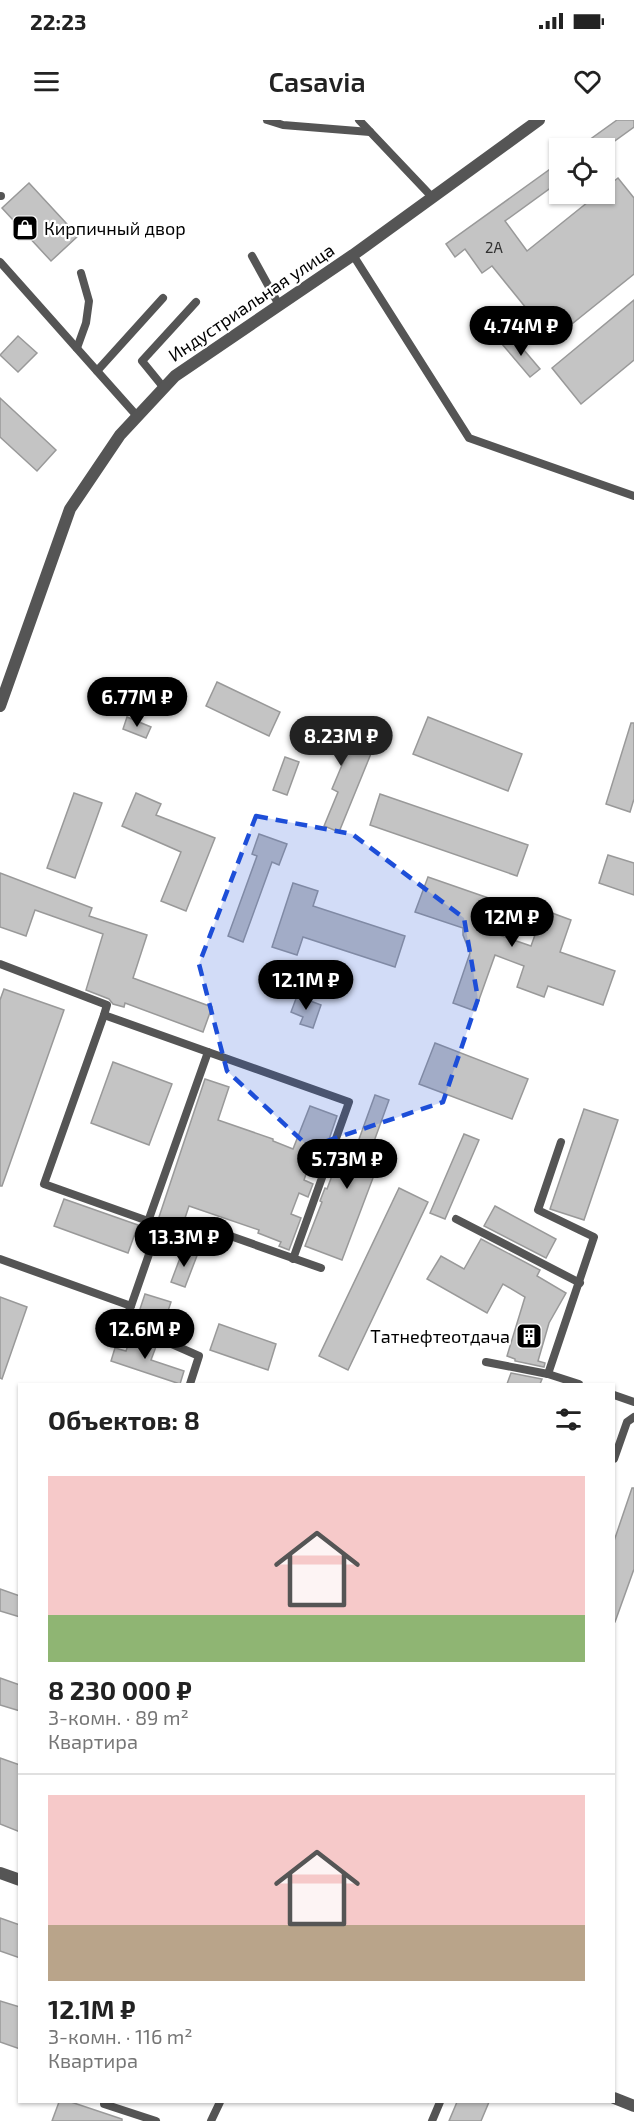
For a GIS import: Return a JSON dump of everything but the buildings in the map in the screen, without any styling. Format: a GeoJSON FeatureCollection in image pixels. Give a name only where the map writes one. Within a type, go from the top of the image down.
{"type":"FeatureCollection","features":[{"type":"Feature","properties":{"kind":"street","name":"Индустриальная улица"},"geometry":{"type":"LineString","coordinates":[[0,706],[70,509],[120,435],[137,416],[174,376],[353,255],[539,120]]}},
{"type":"Feature","properties":{"kind":"street"},"geometry":{"type":"LineString","coordinates":[[0,1873],[18,1879]]}},
{"type":"Feature","properties":{"kind":"street"},"geometry":{"type":"LineString","coordinates":[[615,2098],[634,2106]]}},
{"type":"Feature","properties":{"kind":"lane"},"geometry":{"type":"LineString","coordinates":[[267,120],[283,125],[370,132]]}},
{"type":"Feature","properties":{"kind":"lane"},"geometry":{"type":"LineString","coordinates":[[359,120],[432,197]]}},
{"type":"Feature","properties":{"kind":"lane"},"geometry":{"type":"LineString","coordinates":[[353,255],[469,438],[634,496]]}},
{"type":"Feature","properties":{"kind":"lane"},"geometry":{"type":"LineString","coordinates":[[252,256],[279,305]]}},
{"type":"Feature","properties":{"kind":"lane"},"geometry":{"type":"LineString","coordinates":[[0,262],[137,416]]}},
{"type":"Feature","properties":{"kind":"lane"},"geometry":{"type":"LineString","coordinates":[[77,348],[86,323],[89,301],[81,273]]}},
{"type":"Feature","properties":{"kind":"lane"},"geometry":{"type":"LineString","coordinates":[[97,371],[163,298]]}},
{"type":"Feature","properties":{"kind":"lane"},"geometry":{"type":"LineString","coordinates":[[164,388],[142,362],[196,302]]}},
{"type":"Feature","properties":{"kind":"lane"},"geometry":{"type":"LineString","coordinates":[[0,964],[107,1005],[44,1184],[148,1221]]}},
{"type":"Feature","properties":{"kind":"lane"},"geometry":{"type":"LineString","coordinates":[[104,1015],[349,1102],[293,1259]]}},
{"type":"Feature","properties":{"kind":"lane"},"geometry":{"type":"LineString","coordinates":[[208,1052],[145,1230],[192,1246],[199,1225],[321,1269]]}},
{"type":"Feature","properties":{"kind":"lane"},"geometry":{"type":"LineString","coordinates":[[548,1374],[594,1237],[538,1210],[561,1142]]}},
{"type":"Feature","properties":{"kind":"lane"},"geometry":{"type":"LineString","coordinates":[[456,1219],[580,1282]]}},
{"type":"Feature","properties":{"kind":"lane"},"geometry":{"type":"LineString","coordinates":[[156,1234],[124,1323],[199,1356],[190,1383]]}},
{"type":"Feature","properties":{"kind":"lane"},"geometry":{"type":"LineString","coordinates":[[0,1259],[131,1306]]}},
{"type":"Feature","properties":{"kind":"lane"},"geometry":{"type":"LineString","coordinates":[[486,1362],[548,1374],[576,1383]]}},
{"type":"Feature","properties":{"kind":"lane"},"geometry":{"type":"LineString","coordinates":[[615,1395],[634,1402]]}},
{"type":"Feature","properties":{"kind":"lane"},"geometry":{"type":"LineString","coordinates":[[615,1456],[627,1422],[634,1417]]}},
{"type":"Feature","properties":{"kind":"lane"},"geometry":{"type":"LineString","coordinates":[[104,2103],[156,2121]]}},
{"type":"Feature","properties":{"kind":"lane"},"geometry":{"type":"LineString","coordinates":[[211,2121],[220,2103]]}},
{"type":"Feature","properties":{"kind":"lane"},"geometry":{"type":"LineString","coordinates":[[432,2121],[440,2103]]}},
{"type":"Feature","properties":{"kind":"highlighted area"},"geometry":{"type":"Polygon","coordinates":[[[256,816],[352,834],[464,918],[478,999],[443,1102],[309,1147],[227,1071],[199,964],[256,816]]]}},
{"type":"Feature","properties":{"kind":"place","name":"Кирпичный двор"},"geometry":{"type":"Point","coordinates":[25,228]}},
{"type":"Feature","properties":{"kind":"place","name":"Татнефтеотдача"},"geometry":{"type":"Point","coordinates":[529,1336]}}]}
